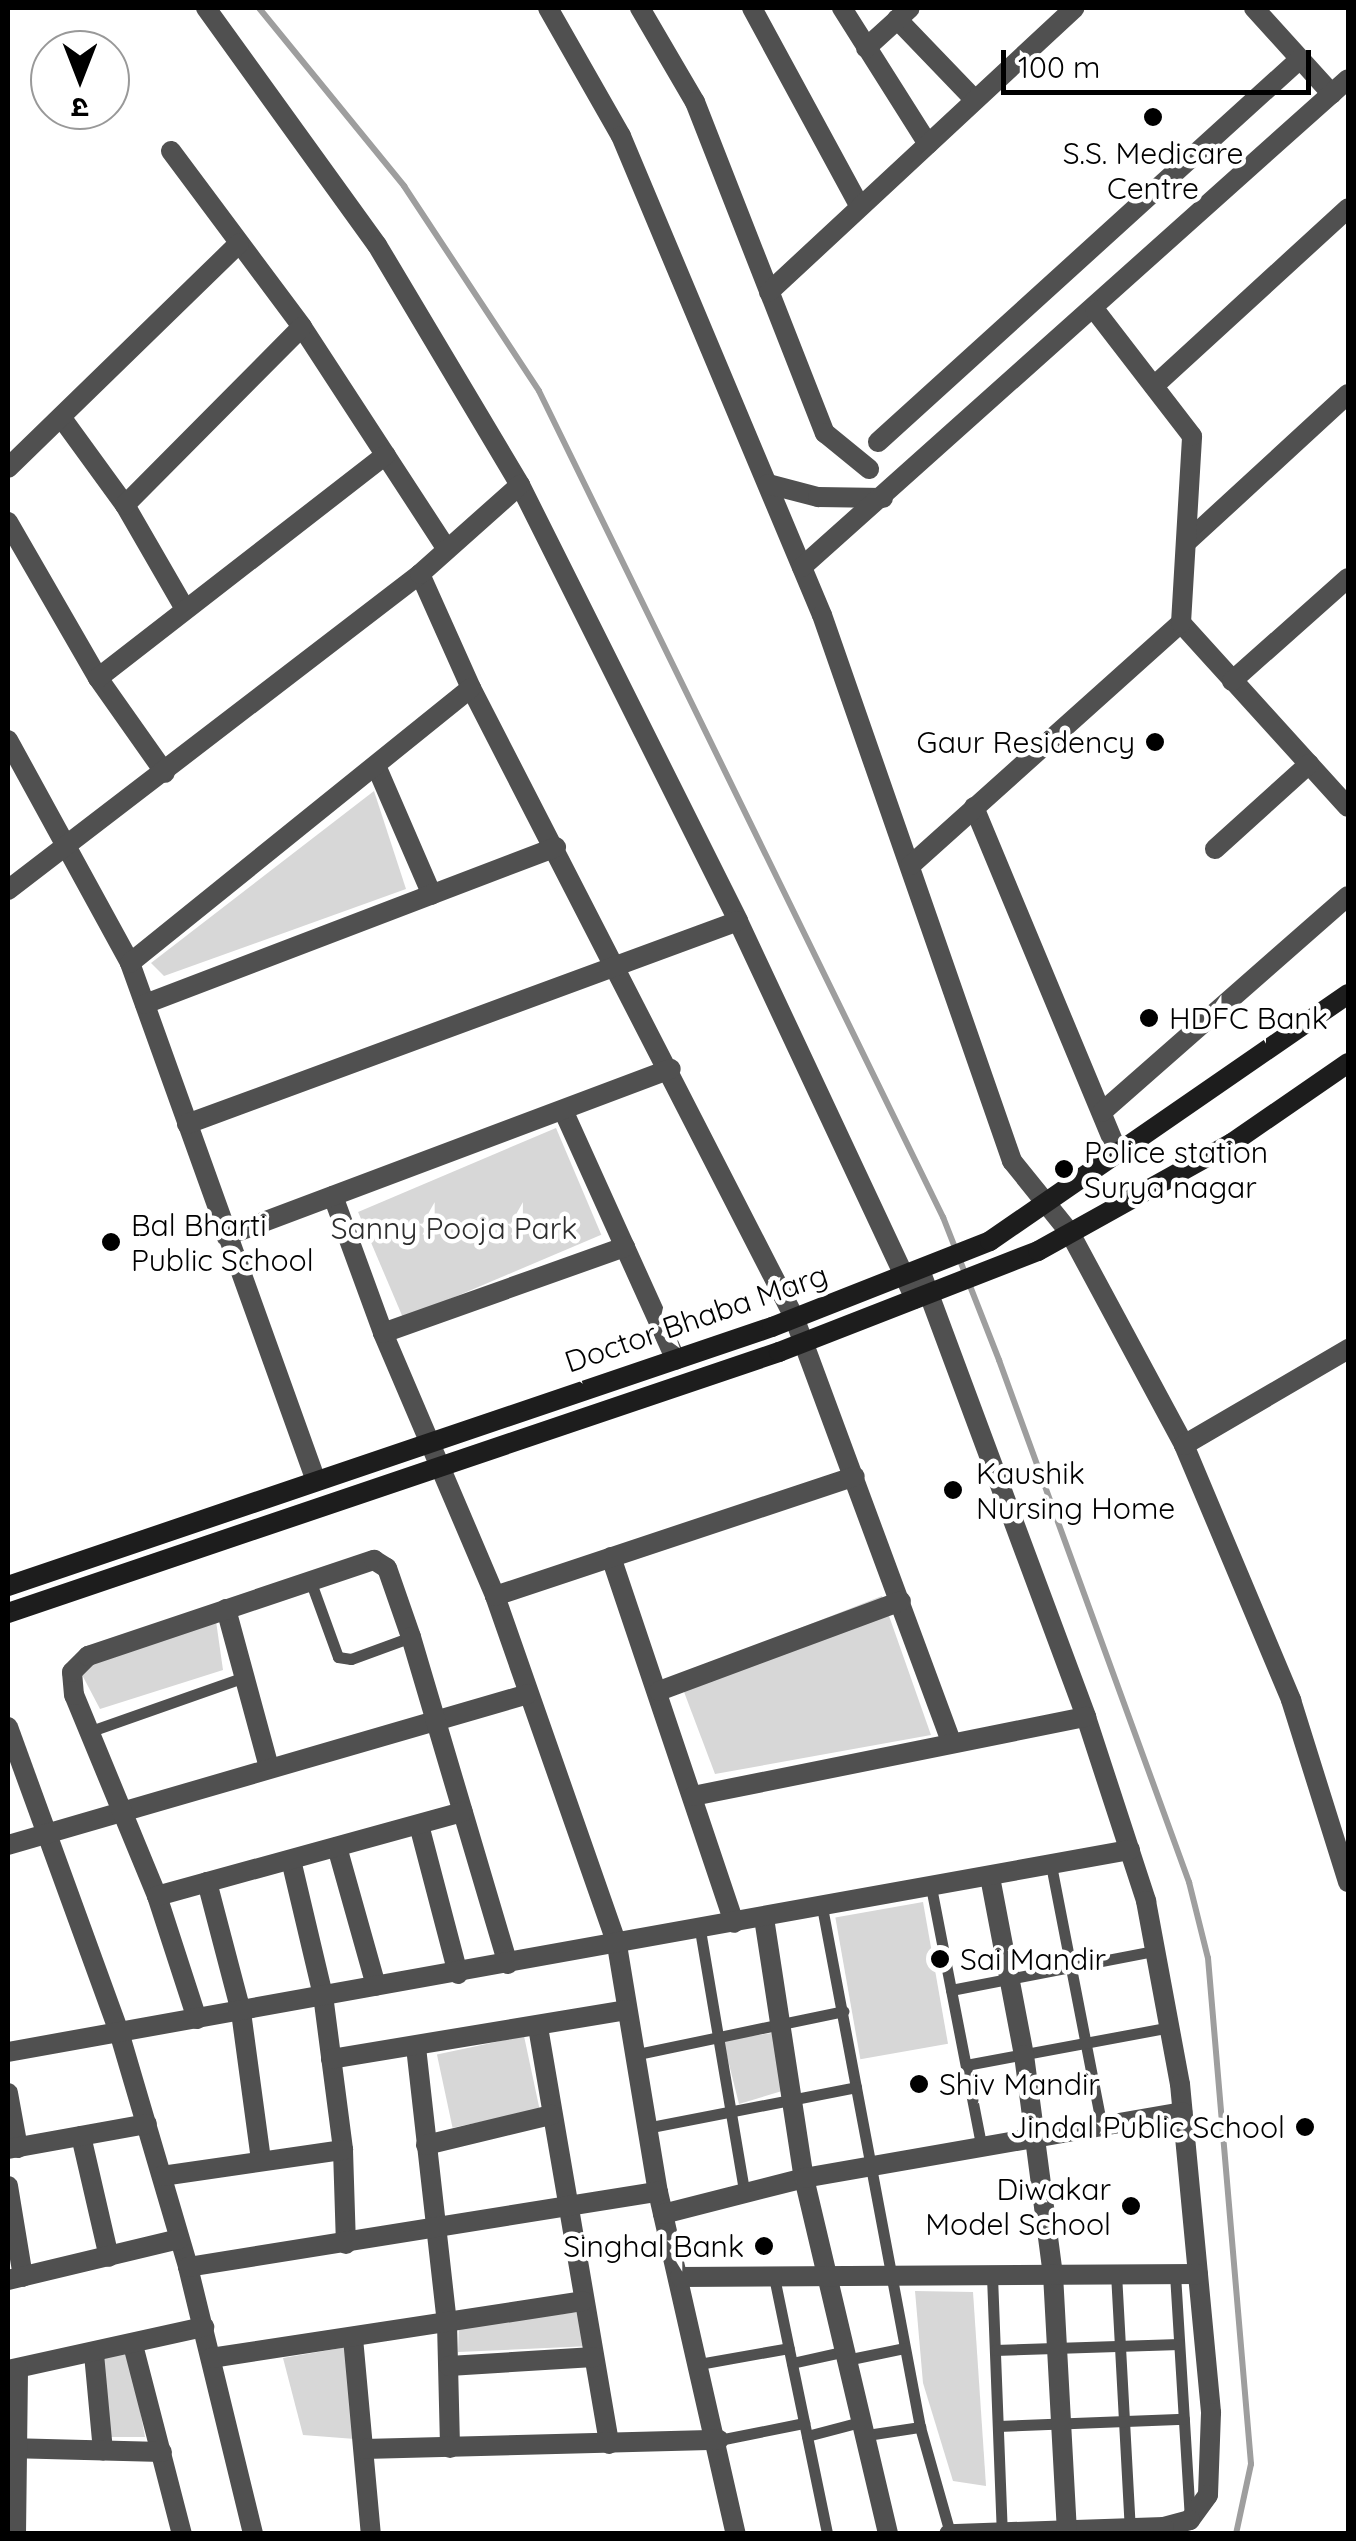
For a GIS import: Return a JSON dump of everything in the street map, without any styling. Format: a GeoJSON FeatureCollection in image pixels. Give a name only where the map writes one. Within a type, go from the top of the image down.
{"type":"FeatureCollection","features":[{"type":"Feature","properties":{"kind":"street"},"geometry":{"type":"LineString","coordinates":[[206,8],[376,245],[520,485],[738,921],[921,1269],[1086,1717],[1130,1850],[1158,1950],[1172,2027],[1211,2413],[1208,2495],[1190,2520],[1130,2528],[949,2534]]}},
{"type":"Feature","properties":{"kind":"street"},"geometry":{"type":"LineString","coordinates":[[548,8],[621,136],[802,567],[911,865],[1012,1161],[1070,1233],[1184,1445],[1292,1700],[1348,1882]]}},
{"type":"Feature","properties":{"kind":"street"},"geometry":{"type":"LineString","coordinates":[[640,8],[695,102],[825,434],[869,469]]}},
{"type":"Feature","properties":{"kind":"street"},"geometry":{"type":"LineString","coordinates":[[752,8],[860,207]]}},
{"type":"Feature","properties":{"kind":"street"},"geometry":{"type":"LineString","coordinates":[[842,8],[928,144]]}},
{"type":"Feature","properties":{"kind":"street"},"geometry":{"type":"LineString","coordinates":[[768,292],[1076,8]]}},
{"type":"Feature","properties":{"kind":"street"},"geometry":{"type":"LineString","coordinates":[[1254,8],[1332,94]]}},
{"type":"Feature","properties":{"kind":"street"},"geometry":{"type":"LineString","coordinates":[[866,48],[904,13],[975,100]]}},
{"type":"Feature","properties":{"kind":"street"},"geometry":{"type":"LineString","coordinates":[[878,442],[1300,59]]}},
{"type":"Feature","properties":{"kind":"street"},"geometry":{"type":"LineString","coordinates":[[802,567],[1095,310],[1348,79]]}},
{"type":"Feature","properties":{"kind":"street"},"geometry":{"type":"LineString","coordinates":[[172,152],[302,327],[445,546]]}},
{"type":"Feature","properties":{"kind":"street"},"geometry":{"type":"LineString","coordinates":[[1154,386],[1348,208]]}},
{"type":"Feature","properties":{"kind":"street"},"geometry":{"type":"LineString","coordinates":[[8,468],[239,243]]}},
{"type":"Feature","properties":{"kind":"street"},"geometry":{"type":"LineString","coordinates":[[911,865],[1181,624],[1194,446],[1095,310]]}},
{"type":"Feature","properties":{"kind":"street"},"geometry":{"type":"LineString","coordinates":[[125,506],[302,327]]}},
{"type":"Feature","properties":{"kind":"street"},"geometry":{"type":"LineString","coordinates":[[1188,541],[1348,394]]}},
{"type":"Feature","properties":{"kind":"street"},"geometry":{"type":"LineString","coordinates":[[61,417],[125,506],[185,609]]}},
{"type":"Feature","properties":{"kind":"street"},"geometry":{"type":"LineString","coordinates":[[98,678],[386,456]]}},
{"type":"Feature","properties":{"kind":"street"},"geometry":{"type":"LineString","coordinates":[[768,484],[818,497],[883,498]]}},
{"type":"Feature","properties":{"kind":"street"},"geometry":{"type":"LineString","coordinates":[[8,890],[420,574],[445,546],[520,485]]}},
{"type":"Feature","properties":{"kind":"street"},"geometry":{"type":"LineString","coordinates":[[8,522],[98,678],[165,773]]}},
{"type":"Feature","properties":{"kind":"street"},"geometry":{"type":"LineString","coordinates":[[420,574],[471,688],[672,1069],[794,1317],[952,1743]]}},
{"type":"Feature","properties":{"kind":"street"},"geometry":{"type":"LineString","coordinates":[[1232,681],[1348,578]]}},
{"type":"Feature","properties":{"kind":"street"},"geometry":{"type":"LineString","coordinates":[[1181,624],[1348,808]]}},
{"type":"Feature","properties":{"kind":"street"},"geometry":{"type":"LineString","coordinates":[[130,963],[378,768],[471,688]]}},
{"type":"Feature","properties":{"kind":"street"},"geometry":{"type":"LineString","coordinates":[[9,747],[67,844],[130,963],[316,1481]]}},
{"type":"Feature","properties":{"kind":"street"},"geometry":{"type":"LineString","coordinates":[[1214,848],[1309,764]]}},
{"type":"Feature","properties":{"kind":"street"},"geometry":{"type":"LineString","coordinates":[[378,768],[432,895]]}},
{"type":"Feature","properties":{"kind":"street"},"geometry":{"type":"LineString","coordinates":[[974,807],[1119,1155]]}},
{"type":"Feature","properties":{"kind":"street"},"geometry":{"type":"LineString","coordinates":[[145,1004],[556,847]]}},
{"type":"Feature","properties":{"kind":"street"},"geometry":{"type":"LineString","coordinates":[[1102,1112],[1348,896]]}},
{"type":"Feature","properties":{"kind":"street"},"geometry":{"type":"LineString","coordinates":[[187,1124],[738,921]]}},
{"type":"Feature","properties":{"kind":"street","name":"Doctor Bhaba Marg"},"geometry":{"type":"LineString","coordinates":[[8,1586],[676,1360],[990,1240],[1119,1155],[1348,994]]}},
{"type":"Feature","properties":{"kind":"street","name":"Doctor Bhaba Marg"},"geometry":{"type":"LineString","coordinates":[[8,1613],[802,1340],[995,1267],[1070,1233],[1232,1143],[1348,1063]]}},
{"type":"Feature","properties":{"kind":"street"},"geometry":{"type":"LineString","coordinates":[[226,1236],[672,1069]]}},
{"type":"Feature","properties":{"kind":"street"},"geometry":{"type":"LineString","coordinates":[[563,1110],[676,1360]]}},
{"type":"Feature","properties":{"kind":"street"},"geometry":{"type":"LineString","coordinates":[[333,1196],[383,1333],[495,1596],[617,1945],[658,2192],[719,2440],[736,2534]]}},
{"type":"Feature","properties":{"kind":"street"},"geometry":{"type":"LineString","coordinates":[[383,1333],[625,1248]]}},
{"type":"Feature","properties":{"kind":"street"},"geometry":{"type":"LineString","coordinates":[[1184,1445],[1348,1349]]}},
{"type":"Feature","properties":{"kind":"street"},"geometry":{"type":"LineString","coordinates":[[495,1596],[856,1476]]}},
{"type":"Feature","properties":{"kind":"street"},"geometry":{"type":"LineString","coordinates":[[611,1557],[734,1923]]}},
{"type":"Feature","properties":{"kind":"street"},"geometry":{"type":"LineString","coordinates":[[198,2019],[157,1896],[72,1682],[78,1664],[310,1580],[381,1562],[411,1637],[508,1964]]}},
{"type":"Feature","properties":{"kind":"street"},"geometry":{"type":"LineString","coordinates":[[659,1691],[900,1601]]}},
{"type":"Feature","properties":{"kind":"street"},"geometry":{"type":"LineString","coordinates":[[226,1609],[269,1768]]}},
{"type":"Feature","properties":{"kind":"street"},"geometry":{"type":"LineString","coordinates":[[8,1845],[528,1694]]}},
{"type":"Feature","properties":{"kind":"street"},"geometry":{"type":"LineString","coordinates":[[693,1796],[1086,1717]]}},
{"type":"Feature","properties":{"kind":"street"},"geometry":{"type":"LineString","coordinates":[[8,1726],[119,2032],[188,2267],[253,2534]]}},
{"type":"Feature","properties":{"kind":"street"},"geometry":{"type":"LineString","coordinates":[[157,1896],[463,1812]]}},
{"type":"Feature","properties":{"kind":"street"},"geometry":{"type":"LineString","coordinates":[[418,1825],[458,1974]]}},
{"type":"Feature","properties":{"kind":"street"},"geometry":{"type":"LineString","coordinates":[[337,1847],[376,1986]]}},
{"type":"Feature","properties":{"kind":"street"},"geometry":{"type":"LineString","coordinates":[[8,2052],[1130,1850]]}},
{"type":"Feature","properties":{"kind":"street"},"geometry":{"type":"LineString","coordinates":[[290,1860],[323,1995],[343,2150],[346,2244]]}},
{"type":"Feature","properties":{"kind":"street"},"geometry":{"type":"LineString","coordinates":[[990,1876],[1024,2055],[1053,2274],[1067,2530]]}},
{"type":"Feature","properties":{"kind":"street"},"geometry":{"type":"LineString","coordinates":[[208,1882],[241,2012],[261,2160]]}},
{"type":"Feature","properties":{"kind":"street"},"geometry":{"type":"LineString","coordinates":[[764,1918],[804,2178],[832,2278],[888,2534]]}},
{"type":"Feature","properties":{"kind":"street"},"geometry":{"type":"LineString","coordinates":[[331,2059],[416,2048],[626,2010]]}},
{"type":"Feature","properties":{"kind":"street"},"geometry":{"type":"LineString","coordinates":[[538,2027],[609,2444]]}},
{"type":"Feature","properties":{"kind":"street"},"geometry":{"type":"LineString","coordinates":[[416,2048],[447,2323],[450,2448]]}},
{"type":"Feature","properties":{"kind":"street"},"geometry":{"type":"LineString","coordinates":[[8,2092],[13,2149],[146,2124]]}},
{"type":"Feature","properties":{"kind":"street"},"geometry":{"type":"LineString","coordinates":[[663,2214],[744,2190],[804,2178],[1182,2112]]}},
{"type":"Feature","properties":{"kind":"street"},"geometry":{"type":"LineString","coordinates":[[426,2146],[552,2115]]}},
{"type":"Feature","properties":{"kind":"street"},"geometry":{"type":"LineString","coordinates":[[81,2136],[109,2257]]}},
{"type":"Feature","properties":{"kind":"street"},"geometry":{"type":"LineString","coordinates":[[162,2176],[343,2150]]}},
{"type":"Feature","properties":{"kind":"street"},"geometry":{"type":"LineString","coordinates":[[8,2186],[16,2278],[179,2239]]}},
{"type":"Feature","properties":{"kind":"street"},"geometry":{"type":"LineString","coordinates":[[188,2267],[658,2192]]}},
{"type":"Feature","properties":{"kind":"street"},"geometry":{"type":"LineString","coordinates":[[680,2276],[1198,2274]]}},
{"type":"Feature","properties":{"kind":"street"},"geometry":{"type":"LineString","coordinates":[[211,2358],[584,2301]]}},
{"type":"Feature","properties":{"kind":"street"},"geometry":{"type":"LineString","coordinates":[[16,2534],[13,2369],[204,2327]]}},
{"type":"Feature","properties":{"kind":"street"},"geometry":{"type":"LineString","coordinates":[[353,2338],[372,2534]]}},
{"type":"Feature","properties":{"kind":"street"},"geometry":{"type":"LineString","coordinates":[[133,2345],[182,2534]]}},
{"type":"Feature","properties":{"kind":"street"},"geometry":{"type":"LineString","coordinates":[[94,2354],[103,2452]]}},
{"type":"Feature","properties":{"kind":"street"},"geometry":{"type":"LineString","coordinates":[[449,2366],[594,2358]]}},
{"type":"Feature","properties":{"kind":"street"},"geometry":{"type":"LineString","coordinates":[[364,2450],[719,2440]]}},
{"type":"Feature","properties":{"kind":"street"},"geometry":{"type":"LineString","coordinates":[[12,2448],[162,2452]]}},
{"type":"Feature","properties":{"kind":"lane"},"geometry":{"type":"LineString","coordinates":[[310,1580],[338,1657],[352,1659],[411,1637]]}},
{"type":"Feature","properties":{"kind":"lane"},"geometry":{"type":"LineString","coordinates":[[91,1731],[244,1676]]}},
{"type":"Feature","properties":{"kind":"lane"},"geometry":{"type":"LineString","coordinates":[[1051,1865],[1102,2128]]}},
{"type":"Feature","properties":{"kind":"lane"},"geometry":{"type":"LineString","coordinates":[[931,1887],[982,2149]]}},
{"type":"Feature","properties":{"kind":"lane"},"geometry":{"type":"LineString","coordinates":[[822,1908],[920,2428],[949,2534]]}},
{"type":"Feature","properties":{"kind":"lane"},"geometry":{"type":"LineString","coordinates":[[700,1930],[714,2035],[744,2190]]}},
{"type":"Feature","properties":{"kind":"lane"},"geometry":{"type":"LineString","coordinates":[[951,1990],[1158,1950]]}},
{"type":"Feature","properties":{"kind":"lane"},"geometry":{"type":"LineString","coordinates":[[633,2055],[843,2011]]}},
{"type":"Feature","properties":{"kind":"lane"},"geometry":{"type":"LineString","coordinates":[[966,2065],[1172,2027]]}},
{"type":"Feature","properties":{"kind":"lane"},"geometry":{"type":"LineString","coordinates":[[646,2128],[856,2087]]}},
{"type":"Feature","properties":{"kind":"lane"},"geometry":{"type":"LineString","coordinates":[[1116,2273],[1130,2528]]}},
{"type":"Feature","properties":{"kind":"lane"},"geometry":{"type":"LineString","coordinates":[[1175,2274],[1190,2520]]}},
{"type":"Feature","properties":{"kind":"lane"},"geometry":{"type":"LineString","coordinates":[[992,2276],[1002,2532]]}},
{"type":"Feature","properties":{"kind":"lane"},"geometry":{"type":"LineString","coordinates":[[774,2277],[827,2534]]}},
{"type":"Feature","properties":{"kind":"lane"},"geometry":{"type":"LineString","coordinates":[[994,2350],[1179,2344]]}},
{"type":"Feature","properties":{"kind":"lane"},"geometry":{"type":"LineString","coordinates":[[699,2364],[789,2348]]}},
{"type":"Feature","properties":{"kind":"lane"},"geometry":{"type":"LineString","coordinates":[[792,2363],[904,2348]]}},
{"type":"Feature","properties":{"kind":"lane"},"geometry":{"type":"LineString","coordinates":[[998,2426],[1184,2419]]}},
{"type":"Feature","properties":{"kind":"lane"},"geometry":{"type":"LineString","coordinates":[[719,2440],[806,2430],[920,2428]]}},
{"type":"Feature","properties":{"kind":"green space"},"geometry":{"type":"Polygon","coordinates":[[[374,791],[406,889],[164,976],[151,963],[374,791]]]}},
{"type":"Feature","properties":{"kind":"green space","name":"Sanny Pooja Park"},"geometry":{"type":"Polygon","coordinates":[[[556,1128],[601,1235],[403,1319],[358,1212],[556,1128]]]}},
{"type":"Feature","properties":{"kind":"green space"},"geometry":{"type":"Polygon","coordinates":[[[882,1596],[931,1735],[715,1774],[678,1676],[882,1596]]]}},
{"type":"Feature","properties":{"kind":"green space"},"geometry":{"type":"Polygon","coordinates":[[[216,1621],[223,1670],[100,1709],[79,1669],[216,1621]]]}},
{"type":"Feature","properties":{"kind":"green space"},"geometry":{"type":"Polygon","coordinates":[[[923,1902],[948,2044],[860,2059],[835,1917],[923,1902]]]}},
{"type":"Feature","properties":{"kind":"green space"},"geometry":{"type":"Polygon","coordinates":[[[772,2033],[782,2091],[739,2104],[723,2040],[772,2033]]]}},
{"type":"Feature","properties":{"kind":"green space"},"geometry":{"type":"Polygon","coordinates":[[[524,2036],[540,2109],[453,2128],[437,2055],[524,2036]]]}},
{"type":"Feature","properties":{"kind":"green space"},"geometry":{"type":"Polygon","coordinates":[[[915,2291],[973,2292],[986,2486],[953,2481],[923,2383],[915,2291]]]}},
{"type":"Feature","properties":{"kind":"green space"},"geometry":{"type":"Polygon","coordinates":[[[580,2312],[591,2346],[458,2352],[459,2326],[580,2312]]]}},
{"type":"Feature","properties":{"kind":"green space"},"geometry":{"type":"Polygon","coordinates":[[[359,2345],[355,2439],[303,2435],[283,2358],[359,2345]]]}},
{"type":"Feature","properties":{"kind":"green space"},"geometry":{"type":"Polygon","coordinates":[[[129,2352],[145,2437],[105,2437],[97,2356],[129,2352]]]}},
{"type":"Feature","properties":{"kind":"waterway"},"geometry":{"type":"LineString","coordinates":[[259,8],[404,186],[539,391],[943,1217],[999,1360],[1189,1882],[1208,1958],[1251,2464],[1236,2534]]}},
{"type":"Feature","properties":{"kind":"place","name":"S.S. Medicare Centre"},"geometry":{"type":"Point","coordinates":[1153,117]}},
{"type":"Feature","properties":{"kind":"place","name":"Gaur Residency"},"geometry":{"type":"Point","coordinates":[1155,742]}},
{"type":"Feature","properties":{"kind":"place","name":"HDFC Bank"},"geometry":{"type":"Point","coordinates":[1149,1018]}},
{"type":"Feature","properties":{"kind":"place","name":"Police station Surya nagar"},"geometry":{"type":"Point","coordinates":[1064,1169]}},
{"type":"Feature","properties":{"kind":"place","name":"Bal Bharti Public School"},"geometry":{"type":"Point","coordinates":[111,1242]}},
{"type":"Feature","properties":{"kind":"place","name":"Kaushik Nursing Home"},"geometry":{"type":"Point","coordinates":[953,1490]}},
{"type":"Feature","properties":{"kind":"place","name":"Sai Mandir"},"geometry":{"type":"Point","coordinates":[940,1959]}},
{"type":"Feature","properties":{"kind":"place","name":"Shiv Mandir"},"geometry":{"type":"Point","coordinates":[919,2084]}},
{"type":"Feature","properties":{"kind":"place","name":"Jindal Public School"},"geometry":{"type":"Point","coordinates":[1305,2127]}},
{"type":"Feature","properties":{"kind":"place","name":"Diwakar Model School"},"geometry":{"type":"Point","coordinates":[1131,2206]}},
{"type":"Feature","properties":{"kind":"place","name":"Singhal Bank"},"geometry":{"type":"Point","coordinates":[764,2246]}}]}
